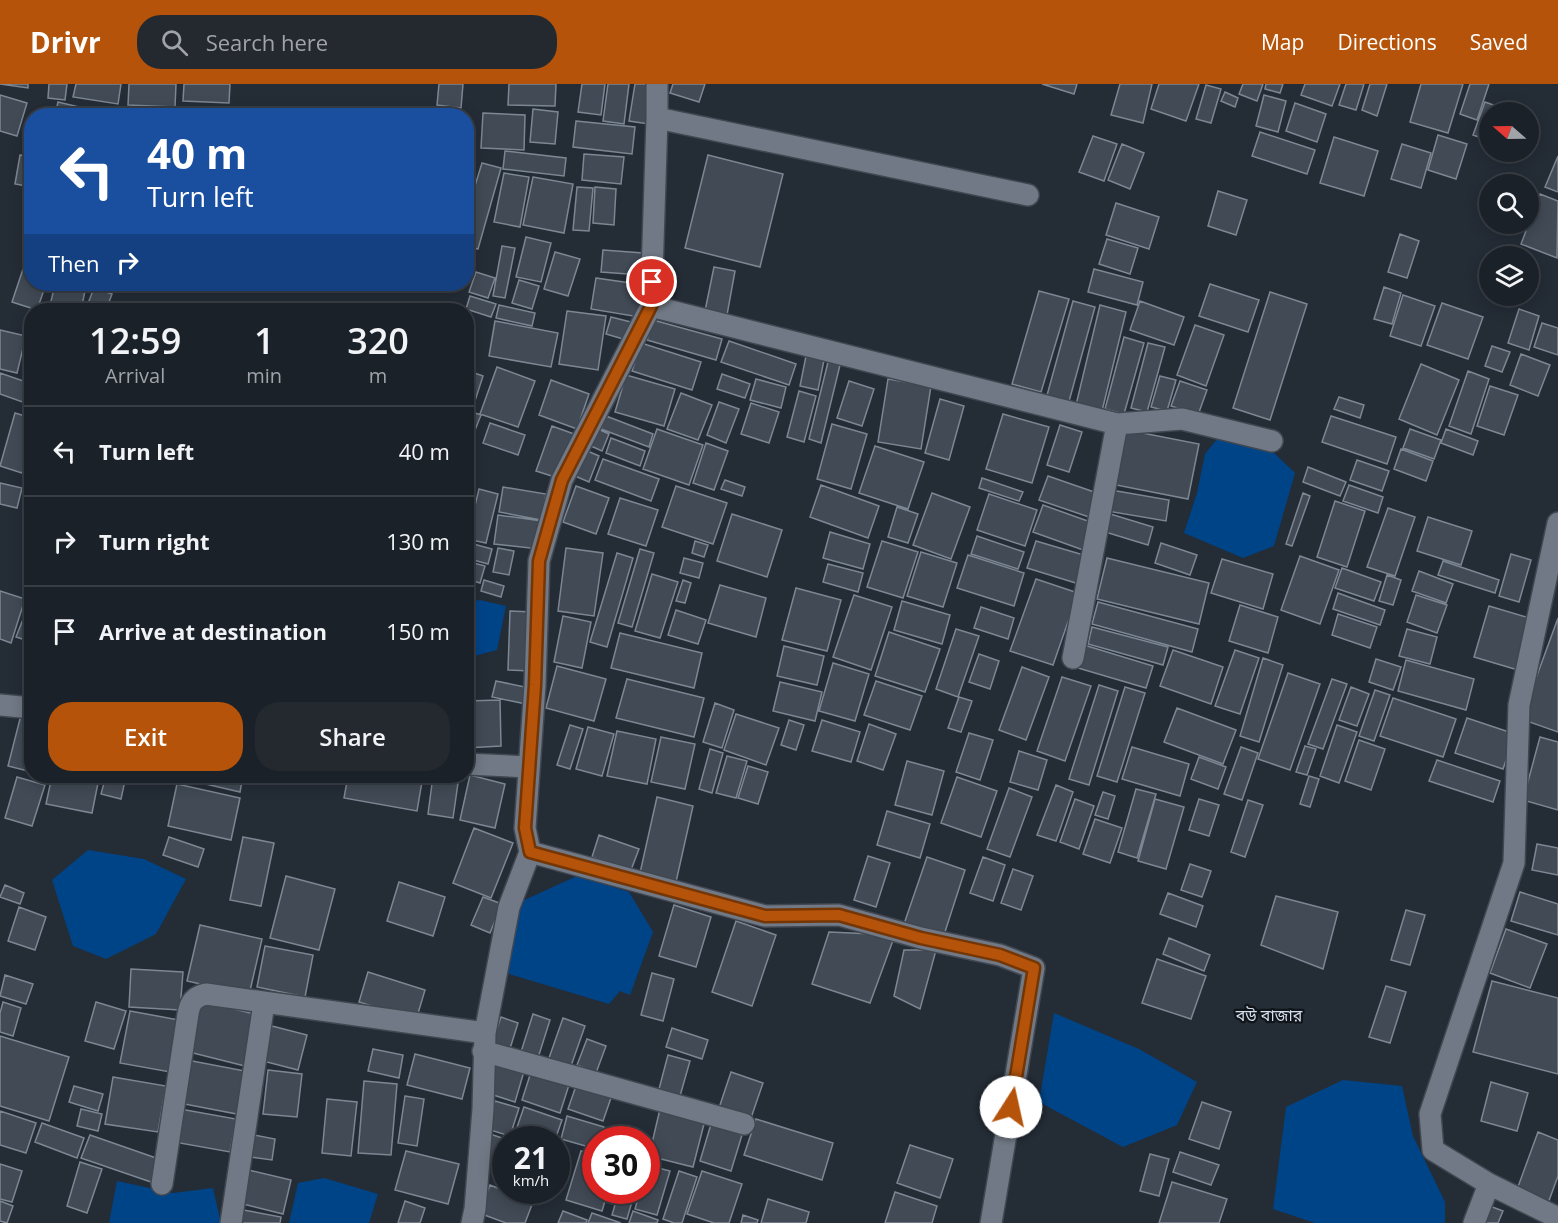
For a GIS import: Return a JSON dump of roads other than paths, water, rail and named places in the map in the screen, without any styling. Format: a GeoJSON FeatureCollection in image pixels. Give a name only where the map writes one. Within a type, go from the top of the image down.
{"type":"FeatureCollection","features":[{"type":"Feature","properties":{"kind":"street"},"geometry":{"type":"LineString","coordinates":[[472,1223],[483,1109],[484,1042],[509,907],[530,852],[525,828],[535,685],[539,561],[562,480],[651,306],[657,84]]}},
{"type":"Feature","properties":{"kind":"street"},"geometry":{"type":"LineString","coordinates":[[657,118],[1028,195]]}},
{"type":"Feature","properties":{"kind":"street"},"geometry":{"type":"LineString","coordinates":[[651,306],[1117,424],[1182,418],[1272,441]]}},
{"type":"Feature","properties":{"kind":"street"},"geometry":{"type":"LineString","coordinates":[[1073,658],[1117,424]]}},
{"type":"Feature","properties":{"kind":"street"},"geometry":{"type":"LineString","coordinates":[[1558,523],[1519,705],[1514,863],[1430,1114],[1433,1150],[1489,1184],[1558,1218]]}},
{"type":"Feature","properties":{"kind":"street"},"geometry":{"type":"LineString","coordinates":[[0,705],[24,707]]}},
{"type":"Feature","properties":{"kind":"street"},"geometry":{"type":"LineString","coordinates":[[474,764],[529,767]]}},
{"type":"Feature","properties":{"kind":"street"},"geometry":{"type":"LineString","coordinates":[[530,852],[765,916],[839,915],[921,938],[1000,955],[1034,968],[991,1223]]}},
{"type":"Feature","properties":{"kind":"street"},"geometry":{"type":"LineString","coordinates":[[162,1184],[190,1004],[196,997],[206,994],[484,1042],[744,1124]]}},
{"type":"Feature","properties":{"kind":"street"},"geometry":{"type":"LineString","coordinates":[[231,1223],[264,1003]]}},
{"type":"Feature","properties":{"kind":"street"},"geometry":{"type":"LineString","coordinates":[[1474,1223],[1489,1184]]}},
{"type":"Feature","properties":{"kind":"water"},"geometry":{"type":"Polygon","coordinates":[[[1217,439],[1273,452],[1295,473],[1274,546],[1243,558],[1184,533],[1197,493],[1205,454],[1217,439]]]}},
{"type":"Feature","properties":{"kind":"water"},"geometry":{"type":"Polygon","coordinates":[[[480,600],[506,606],[497,650],[474,656],[474,601],[480,600]]]}},
{"type":"Feature","properties":{"kind":"water"},"geometry":{"type":"Polygon","coordinates":[[[88,850],[144,859],[186,879],[156,934],[106,959],[73,946],[52,880],[88,850]]]}},
{"type":"Feature","properties":{"kind":"water"},"geometry":{"type":"Polygon","coordinates":[[[577,876],[629,892],[653,932],[630,995],[620,991],[609,1004],[509,974],[509,907],[577,876]]]}},
{"type":"Feature","properties":{"kind":"water"},"geometry":{"type":"Polygon","coordinates":[[[1054,1013],[1139,1049],[1197,1082],[1177,1125],[1123,1147],[1039,1102],[1054,1013]]]}},
{"type":"Feature","properties":{"kind":"water"},"geometry":{"type":"Polygon","coordinates":[[[1343,1080],[1402,1086],[1413,1136],[1445,1202],[1445,1223],[1315,1223],[1273,1209],[1286,1107],[1343,1080]]]}},
{"type":"Feature","properties":{"kind":"water"},"geometry":{"type":"Polygon","coordinates":[[[324,1178],[378,1194],[369,1223],[289,1223],[298,1183],[324,1178]]]}},
{"type":"Feature","properties":{"kind":"water"},"geometry":{"type":"Polygon","coordinates":[[[117,1181],[173,1193],[213,1188],[221,1223],[109,1223],[117,1181]]]}},
{"type":"Feature","properties":{"kind":"district","name":"বউ বাজার"},"geometry":{"type":"Point","coordinates":[1269,1015]}}]}
